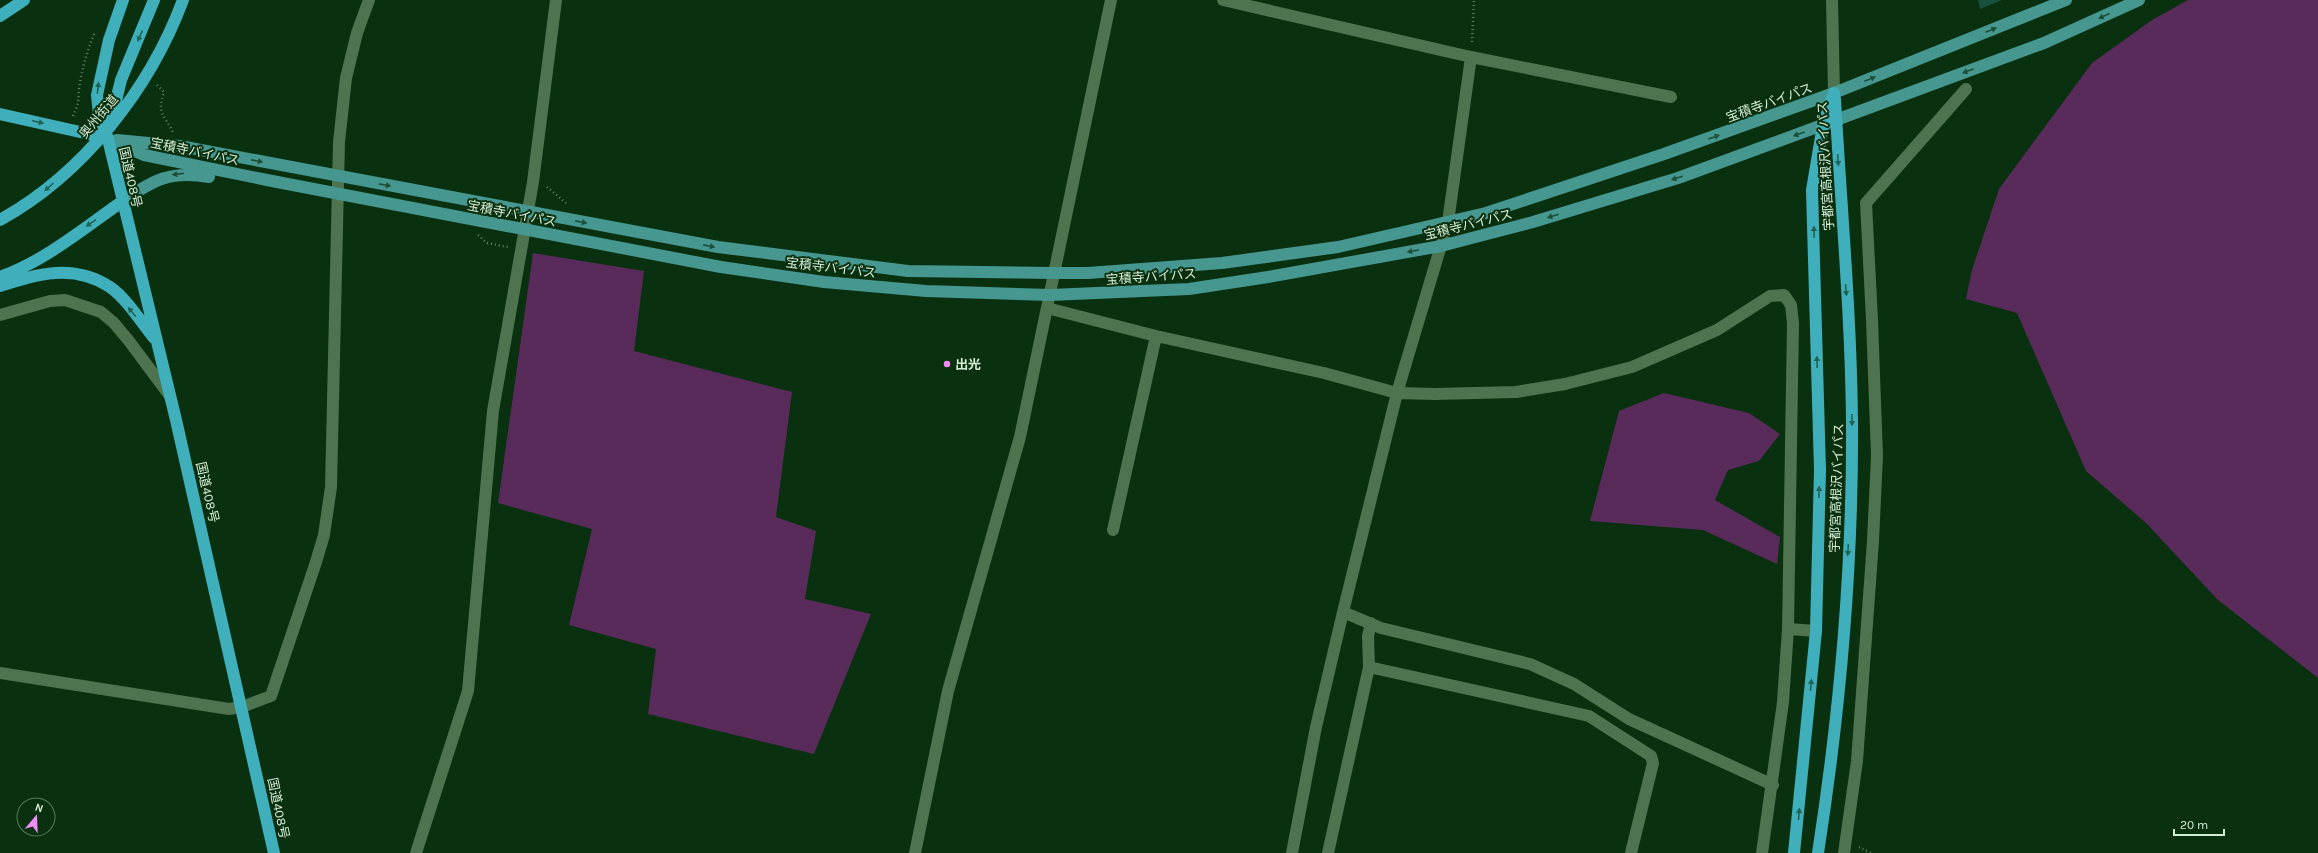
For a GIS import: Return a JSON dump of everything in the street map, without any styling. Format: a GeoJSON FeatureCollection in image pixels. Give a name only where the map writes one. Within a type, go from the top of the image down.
{"type":"FeatureCollection","features":[{"type":"Feature","properties":{"kind":"highway"},"geometry":{"type":"LineString","coordinates":[[0,16],[24,0]]}},
{"type":"Feature","properties":{"kind":"highway","name":"国道408号"},"geometry":{"type":"LineString","coordinates":[[123,0],[106,48],[97,95],[99,115],[108,139],[170,396],[274,853]]}},
{"type":"Feature","properties":{"kind":"highway"},"geometry":{"type":"LineString","coordinates":[[0,114],[108,139],[121,80],[154,0]]}},
{"type":"Feature","properties":{"kind":"highway","name":"奥州街道"},"geometry":{"type":"LineString","coordinates":[[0,220],[46,191],[78,161],[119,114],[144,79],[168,38],[183,0]]}},
{"type":"Feature","properties":{"kind":"highway","name":"宇都宮高根沢バイパス"},"geometry":{"type":"LineString","coordinates":[[1818,853],[1842,665],[1851,500],[1852,406],[1834,94]]}},
{"type":"Feature","properties":{"kind":"highway","name":"宇都宮高根沢バイパス"},"geometry":{"type":"LineString","coordinates":[[1794,853],[1816,631],[1820,470],[1812,190],[1823,125],[1834,94]]}},
{"type":"Feature","properties":{"kind":"highway"},"geometry":{"type":"LineString","coordinates":[[0,277],[15,272],[42,256],[123,201]]}},
{"type":"Feature","properties":{"kind":"highway"},"geometry":{"type":"LineString","coordinates":[[0,286],[43,272],[59,272],[94,279],[117,293],[157,342]]}},
{"type":"Feature","properties":{"kind":"main road","name":"宝積寺バイパス"},"geometry":{"type":"LineString","coordinates":[[108,139],[180,146],[710,246],[794,258],[908,271],[1054,273],[1125,271],[1222,263],[1338,247],[1486,213],[1664,154],[1834,94],[2066,0]]}},
{"type":"Feature","properties":{"kind":"main road","name":"宝積寺バイパス"},"geometry":{"type":"LineString","coordinates":[[108,139],[144,155],[272,181],[721,267],[816,281],[926,291],[1050,295],[1189,289],[1268,277],[1440,246],[1533,222],[1678,178],[2044,43],[2139,0]]}},
{"type":"Feature","properties":{"kind":"main road"},"geometry":{"type":"LineString","coordinates":[[123,201],[153,182],[173,175],[196,174],[242,182],[272,181]]}},
{"type":"Feature","properties":{"kind":"street"},"geometry":{"type":"LineString","coordinates":[[0,673],[229,709],[242,707],[271,696],[324,536],[331,487],[339,142],[346,78],[357,33],[369,0]]}},
{"type":"Feature","properties":{"kind":"street"},"geometry":{"type":"LineString","coordinates":[[416,853],[468,691],[493,411],[519,246],[533,182],[556,0]]}},
{"type":"Feature","properties":{"kind":"street"},"geometry":{"type":"LineString","coordinates":[[915,853],[948,691],[1020,437],[1111,0]]}},
{"type":"Feature","properties":{"kind":"street"},"geometry":{"type":"LineString","coordinates":[[1223,0],[1471,57],[1671,97]]}},
{"type":"Feature","properties":{"kind":"street"},"geometry":{"type":"LineString","coordinates":[[1832,0],[1834,94]]}},
{"type":"Feature","properties":{"kind":"street"},"geometry":{"type":"LineString","coordinates":[[1292,853],[1316,727],[1343,612],[1398,393],[1448,222],[1471,57]]}},
{"type":"Feature","properties":{"kind":"street"},"geometry":{"type":"LineString","coordinates":[[1844,853],[1857,761],[1873,541],[1876,456],[1866,203],[1966,89]]}},
{"type":"Feature","properties":{"kind":"street"},"geometry":{"type":"LineString","coordinates":[[1048,308],[1156,336],[1324,373],[1398,393],[1435,394],[1516,392],[1565,384],[1632,367],[1716,330],[1770,296],[1784,295],[1791,305],[1793,323],[1788,629],[1783,702],[1773,785],[1762,853]]}},
{"type":"Feature","properties":{"kind":"street"},"geometry":{"type":"LineString","coordinates":[[0,315],[50,301],[65,300],[101,312],[114,323],[170,396]]}},
{"type":"Feature","properties":{"kind":"street"},"geometry":{"type":"LineString","coordinates":[[1113,530],[1156,336]]}},
{"type":"Feature","properties":{"kind":"street"},"geometry":{"type":"LineString","coordinates":[[1343,612],[1381,628],[1530,664],[1574,684],[1629,718],[1773,785]]}},
{"type":"Feature","properties":{"kind":"street"},"geometry":{"type":"LineString","coordinates":[[1328,853],[1369,667],[1368,636],[1371,623]]}},
{"type":"Feature","properties":{"kind":"street"},"geometry":{"type":"LineString","coordinates":[[1788,629],[1816,631]]}},
{"type":"Feature","properties":{"kind":"street"},"geometry":{"type":"LineString","coordinates":[[1369,667],[1589,716],[1651,756],[1653,763],[1631,853]]}},
{"type":"Feature","properties":{"kind":"path"},"geometry":{"type":"LineString","coordinates":[[1471,57],[1474,0]]}},
{"type":"Feature","properties":{"kind":"path"},"geometry":{"type":"LineString","coordinates":[[73,116],[80,101],[80,84],[87,53],[98,26]]}},
{"type":"Feature","properties":{"kind":"path"},"geometry":{"type":"LineString","coordinates":[[157,85],[164,92],[160,104],[162,115],[171,129]]}},
{"type":"Feature","properties":{"kind":"path"},"geometry":{"type":"LineString","coordinates":[[546,187],[563,200]]}},
{"type":"Feature","properties":{"kind":"path"},"geometry":{"type":"LineString","coordinates":[[477,235],[487,243],[519,246]]}},
{"type":"Feature","properties":{"kind":"shaded area"},"geometry":{"type":"Polygon","coordinates":[[[2188,0],[2318,0],[2318,678],[2218,600],[2146,523],[2086,471],[2017,313],[1966,299],[1972,270],[1999,189],[2092,63],[2152,20],[2188,0]]]}},
{"type":"Feature","properties":{"kind":"shaded area"},"geometry":{"type":"Polygon","coordinates":[[[533,253],[644,271],[634,351],[792,392],[776,517],[816,531],[805,599],[871,614],[814,754],[648,714],[656,649],[569,625],[592,529],[498,503],[533,253]]]}},
{"type":"Feature","properties":{"kind":"shaded area"},"geometry":{"type":"Polygon","coordinates":[[[1664,393],[1749,413],[1780,434],[1759,461],[1728,470],[1715,500],[1780,537],[1777,564],[1703,530],[1590,521],[1619,411],[1664,393]]]}},
{"type":"Feature","properties":{"kind":"building"},"geometry":{"type":"Polygon","coordinates":[[[1978,0],[2002,0],[1980,9],[1978,0]]]}},
{"type":"Feature","properties":{"kind":"place","name":"出光"},"geometry":{"type":"Point","coordinates":[947,364]}}]}
